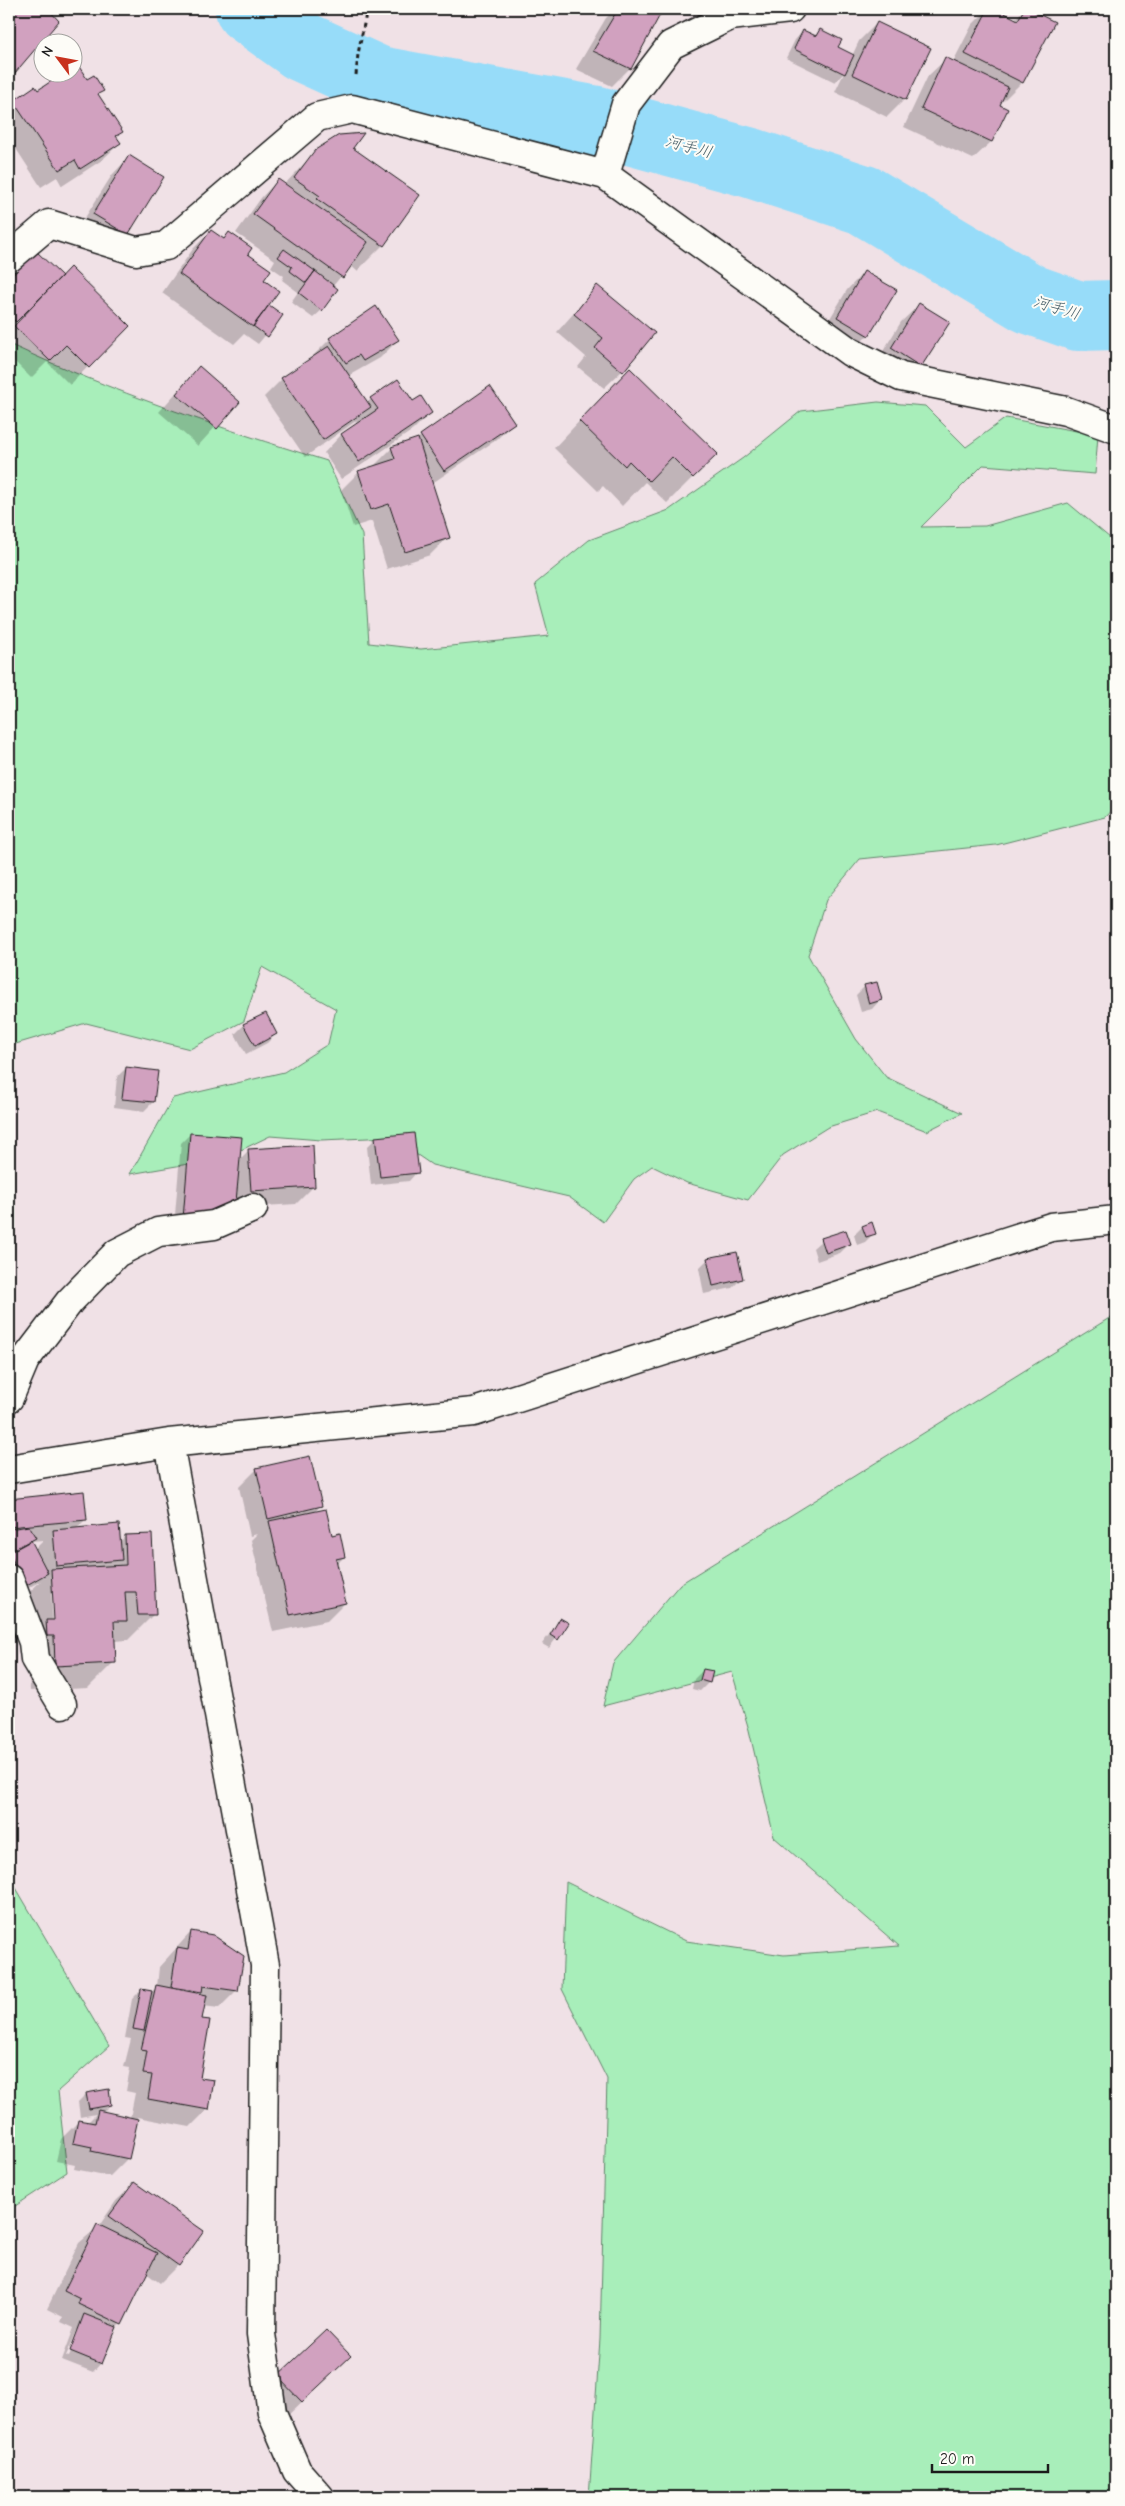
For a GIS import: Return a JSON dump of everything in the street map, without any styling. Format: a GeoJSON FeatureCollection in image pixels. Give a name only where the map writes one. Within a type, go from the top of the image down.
{"type":"FeatureCollection","features":[{"type":"Feature","properties":{"kind":"street"},"geometry":{"type":"LineString","coordinates":[[605,176],[626,104],[671,45],[730,16],[790,9]]}},
{"type":"Feature","properties":{"kind":"street"},"geometry":{"type":"LineString","coordinates":[[9,258],[49,224],[136,251],[166,246],[318,117],[352,109],[605,176],[850,352],[901,377],[1066,412],[1116,429]]}},
{"type":"Feature","properties":{"kind":"street"},"geometry":{"type":"LineString","coordinates":[[9,1398],[25,1360],[70,1301],[116,1253],[158,1232],[214,1225],[253,1208]]}},
{"type":"Feature","properties":{"kind":"street"},"geometry":{"type":"LineString","coordinates":[[9,1469],[169,1443],[474,1412],[1051,1227],[1116,1220]]}},
{"type":"Feature","properties":{"kind":"street"},"geometry":{"type":"LineString","coordinates":[[169,1443],[265,1965],[261,2324],[263,2354],[272,2413],[297,2471],[320,2497]]}},
{"type":"Feature","properties":{"kind":"street"},"geometry":{"type":"LineString","coordinates":[[9,1579],[33,1642],[35,1659],[62,1704]]}},
{"type":"Feature","properties":{"kind":"path"},"geometry":{"type":"LineString","coordinates":[[356,79],[358,54],[367,9]]}},
{"type":"Feature","properties":{"kind":"green space"},"geometry":{"type":"Polygon","coordinates":[[[9,344],[87,378],[166,408],[327,461],[362,535],[369,643],[421,649],[549,636],[535,584],[589,540],[669,510],[743,458],[801,411],[878,402],[925,406],[966,447],[1006,418],[1098,435],[1095,474],[983,465],[921,527],[985,526],[1068,503],[1116,543],[1116,805],[1105,817],[996,845],[860,859],[826,900],[808,955],[856,1039],[886,1077],[962,1113],[927,1131],[877,1112],[828,1127],[783,1155],[748,1200],[687,1183],[652,1166],[634,1179],[603,1222],[569,1197],[432,1165],[391,1137],[321,1140],[270,1136],[241,1150],[200,1162],[130,1174],[173,1098],[284,1072],[328,1044],[336,1009],[262,967],[244,1021],[190,1049],[86,1023],[9,1046],[9,344]]]}},
{"type":"Feature","properties":{"kind":"green space"},"geometry":{"type":"Polygon","coordinates":[[[1111,1317],[1116,1317],[1116,2497],[589,2497],[600,2339],[607,2079],[562,1989],[566,1882],[686,1941],[784,1955],[899,1946],[774,1837],[749,1730],[732,1672],[603,1706],[613,1663],[680,1584],[1111,1317]]]}},
{"type":"Feature","properties":{"kind":"green space"},"geometry":{"type":"Polygon","coordinates":[[[9,1876],[109,2046],[58,2091],[67,2172],[9,2210],[9,1876]]]}},
{"type":"Feature","properties":{"kind":"building"},"geometry":{"type":"Polygon","coordinates":[[[16,9],[48,9],[59,21],[50,32],[32,32],[32,53],[9,80],[9,17],[16,9]]]}},
{"type":"Feature","properties":{"kind":"building"},"geometry":{"type":"Polygon","coordinates":[[[618,9],[650,9],[661,13],[631,69],[593,51],[618,9]]]}},
{"type":"Feature","properties":{"kind":"building"},"geometry":{"type":"Polygon","coordinates":[[[988,9],[997,9],[1018,20],[1024,9],[1028,9],[1055,22],[1023,83],[965,54],[988,9]]]}},
{"type":"Feature","properties":{"kind":"building"},"geometry":{"type":"Polygon","coordinates":[[[877,22],[931,48],[906,100],[852,74],[877,22]]]}},
{"type":"Feature","properties":{"kind":"building"},"geometry":{"type":"Polygon","coordinates":[[[820,29],[842,40],[838,47],[854,55],[845,74],[794,49],[803,30],[816,36],[820,29]]]}},
{"type":"Feature","properties":{"kind":"building"},"geometry":{"type":"Polygon","coordinates":[[[945,57],[1008,87],[1000,105],[1008,109],[992,142],[921,109],[945,57]]]}},
{"type":"Feature","properties":{"kind":"building"},"geometry":{"type":"Polygon","coordinates":[[[82,71],[87,79],[94,75],[104,91],[98,94],[123,132],[116,136],[121,143],[80,169],[75,160],[59,170],[13,101],[35,86],[38,90],[50,82],[82,82],[82,71]]]}},
{"type":"Feature","properties":{"kind":"building"},"geometry":{"type":"Polygon","coordinates":[[[364,133],[353,148],[420,195],[384,246],[317,199],[320,196],[294,178],[315,150],[339,135],[364,133]]]}},
{"type":"Feature","properties":{"kind":"building"},"geometry":{"type":"Polygon","coordinates":[[[129,155],[164,177],[128,235],[93,214],[129,155]]]}},
{"type":"Feature","properties":{"kind":"building"},"geometry":{"type":"Polygon","coordinates":[[[278,179],[368,242],[343,278],[253,214],[278,179]]]}},
{"type":"Feature","properties":{"kind":"building"},"geometry":{"type":"Polygon","coordinates":[[[211,230],[224,239],[229,232],[252,248],[248,254],[271,270],[264,280],[279,291],[253,327],[179,274],[211,230]]]}},
{"type":"Feature","properties":{"kind":"building"},"geometry":{"type":"Polygon","coordinates":[[[284,249],[315,271],[306,283],[290,271],[292,267],[278,257],[284,249]]]}},
{"type":"Feature","properties":{"kind":"building"},"geometry":{"type":"Polygon","coordinates":[[[36,251],[62,276],[16,322],[9,315],[9,279],[36,251]]]}},
{"type":"Feature","properties":{"kind":"building"},"geometry":{"type":"Polygon","coordinates":[[[70,267],[130,326],[89,368],[66,345],[50,361],[14,326],[70,267]]]}},
{"type":"Feature","properties":{"kind":"building"},"geometry":{"type":"Polygon","coordinates":[[[315,271],[338,289],[322,311],[299,293],[315,271]]]}},
{"type":"Feature","properties":{"kind":"building"},"geometry":{"type":"Polygon","coordinates":[[[864,271],[897,290],[869,336],[837,317],[864,271]]]}},
{"type":"Feature","properties":{"kind":"building"},"geometry":{"type":"Polygon","coordinates":[[[597,285],[655,333],[623,372],[595,348],[603,338],[574,314],[597,285]]]}},
{"type":"Feature","properties":{"kind":"building"},"geometry":{"type":"Polygon","coordinates":[[[919,303],[950,322],[921,367],[891,348],[919,303]]]}},
{"type":"Feature","properties":{"kind":"building"},"geometry":{"type":"Polygon","coordinates":[[[269,305],[283,315],[268,337],[253,326],[269,305]]]}},
{"type":"Feature","properties":{"kind":"building"},"geometry":{"type":"Polygon","coordinates":[[[376,306],[399,340],[363,361],[359,355],[346,363],[329,338],[376,306]]]}},
{"type":"Feature","properties":{"kind":"building"},"geometry":{"type":"Polygon","coordinates":[[[329,346],[371,407],[323,440],[281,378],[329,346]]]}},
{"type":"Feature","properties":{"kind":"building"},"geometry":{"type":"Polygon","coordinates":[[[199,366],[240,402],[217,429],[176,394],[199,366]]]}},
{"type":"Feature","properties":{"kind":"building"},"geometry":{"type":"Polygon","coordinates":[[[630,368],[718,454],[693,478],[672,457],[649,481],[629,461],[625,466],[579,421],[630,368]]]}},
{"type":"Feature","properties":{"kind":"building"},"geometry":{"type":"Polygon","coordinates":[[[398,379],[413,401],[421,396],[432,413],[359,462],[341,434],[378,409],[370,398],[398,379]]]}},
{"type":"Feature","properties":{"kind":"building"},"geometry":{"type":"Polygon","coordinates":[[[490,386],[515,423],[444,471],[420,435],[490,386]]]}},
{"type":"Feature","properties":{"kind":"building"},"geometry":{"type":"Polygon","coordinates":[[[418,438],[450,538],[405,552],[389,504],[371,510],[358,471],[395,459],[391,447],[418,438]]]}},
{"type":"Feature","properties":{"kind":"building"},"geometry":{"type":"Polygon","coordinates":[[[877,982],[882,1000],[869,1004],[864,985],[877,982]]]}},
{"type":"Feature","properties":{"kind":"building"},"geometry":{"type":"Polygon","coordinates":[[[266,1013],[277,1034],[255,1046],[243,1024],[266,1013]]]}},
{"type":"Feature","properties":{"kind":"building"},"geometry":{"type":"Polygon","coordinates":[[[126,1067],[158,1071],[154,1102],[122,1099],[126,1067]]]}},
{"type":"Feature","properties":{"kind":"building"},"geometry":{"type":"Polygon","coordinates":[[[190,1133],[242,1137],[234,1223],[183,1219],[190,1133]]]}},
{"type":"Feature","properties":{"kind":"building"},"geometry":{"type":"Polygon","coordinates":[[[414,1133],[419,1173],[380,1177],[375,1137],[414,1133]]]}},
{"type":"Feature","properties":{"kind":"building"},"geometry":{"type":"Polygon","coordinates":[[[313,1145],[315,1187],[251,1191],[248,1149],[313,1145]]]}},
{"type":"Feature","properties":{"kind":"building"},"geometry":{"type":"Polygon","coordinates":[[[872,1222],[876,1234],[866,1237],[862,1226],[872,1222]]]}},
{"type":"Feature","properties":{"kind":"building"},"geometry":{"type":"Polygon","coordinates":[[[846,1230],[851,1244],[826,1253],[821,1238],[846,1230]]]}},
{"type":"Feature","properties":{"kind":"building"},"geometry":{"type":"Polygon","coordinates":[[[737,1252],[743,1279],[713,1286],[707,1258],[737,1252]]]}},
{"type":"Feature","properties":{"kind":"building"},"geometry":{"type":"Polygon","coordinates":[[[310,1456],[322,1506],[268,1519],[256,1468],[310,1456]]]}},
{"type":"Feature","properties":{"kind":"building"},"geometry":{"type":"Polygon","coordinates":[[[84,1491],[87,1520],[9,1527],[9,1499],[84,1491]]]}},
{"type":"Feature","properties":{"kind":"building"},"geometry":{"type":"Polygon","coordinates":[[[326,1509],[332,1535],[340,1533],[345,1557],[336,1559],[346,1603],[290,1615],[269,1521],[326,1509]]]}},
{"type":"Feature","properties":{"kind":"building"},"geometry":{"type":"Polygon","coordinates":[[[119,1524],[122,1560],[56,1566],[53,1530],[119,1524]]]}},
{"type":"Feature","properties":{"kind":"building"},"geometry":{"type":"Polygon","coordinates":[[[29,1526],[36,1538],[12,1551],[9,1545],[9,1529],[29,1526]]]}},
{"type":"Feature","properties":{"kind":"building"},"geometry":{"type":"Polygon","coordinates":[[[152,1534],[156,1615],[138,1615],[136,1592],[125,1592],[127,1621],[114,1621],[116,1663],[55,1666],[54,1636],[47,1636],[46,1620],[54,1620],[51,1569],[126,1565],[125,1535],[152,1534]]]}},
{"type":"Feature","properties":{"kind":"building"},"geometry":{"type":"Polygon","coordinates":[[[31,1540],[48,1573],[25,1586],[9,1552],[31,1540]]]}},
{"type":"Feature","properties":{"kind":"building"},"geometry":{"type":"Polygon","coordinates":[[[560,1618],[569,1623],[558,1640],[550,1635],[560,1618]]]}},
{"type":"Feature","properties":{"kind":"building"},"geometry":{"type":"Polygon","coordinates":[[[703,1669],[713,1671],[710,1683],[700,1680],[703,1669]]]}},
{"type":"Feature","properties":{"kind":"building"},"geometry":{"type":"Polygon","coordinates":[[[191,1931],[213,1935],[244,1956],[238,1991],[203,1986],[202,1992],[171,1987],[177,1948],[188,1950],[191,1931]]]}},
{"type":"Feature","properties":{"kind":"building"},"geometry":{"type":"Polygon","coordinates":[[[156,1985],[207,1995],[202,2019],[210,2020],[200,2078],[214,2080],[209,2110],[148,2099],[152,2075],[143,2074],[147,2051],[141,2050],[156,1985]]]}},
{"type":"Feature","properties":{"kind":"building"},"geometry":{"type":"Polygon","coordinates":[[[141,1989],[152,1991],[144,2031],[133,2029],[141,1989]]]}},
{"type":"Feature","properties":{"kind":"building"},"geometry":{"type":"Polygon","coordinates":[[[109,2089],[111,2105],[89,2109],[86,2093],[109,2089]]]}},
{"type":"Feature","properties":{"kind":"building"},"geometry":{"type":"Polygon","coordinates":[[[98,2110],[138,2119],[129,2159],[91,2151],[92,2147],[73,2143],[78,2120],[95,2123],[98,2110]]]}},
{"type":"Feature","properties":{"kind":"building"},"geometry":{"type":"Polygon","coordinates":[[[134,2182],[204,2231],[179,2266],[109,2216],[134,2182]]]}},
{"type":"Feature","properties":{"kind":"building"},"geometry":{"type":"Polygon","coordinates":[[[97,2224],[157,2253],[122,2325],[78,2304],[80,2299],[64,2291],[97,2224]]]}},
{"type":"Feature","properties":{"kind":"building"},"geometry":{"type":"Polygon","coordinates":[[[84,2314],[117,2327],[102,2364],[70,2351],[84,2314]]]}},
{"type":"Feature","properties":{"kind":"building"},"geometry":{"type":"Polygon","coordinates":[[[326,2330],[351,2356],[302,2402],[277,2376],[326,2330]]]}},
{"type":"Feature","properties":{"kind":"waterway","name":"河手川"},"geometry":{"type":"LineString","coordinates":[[250,9],[303,47],[378,81],[597,121],[751,163],[864,200],[1030,299],[1078,316],[1116,315]]}}]}
